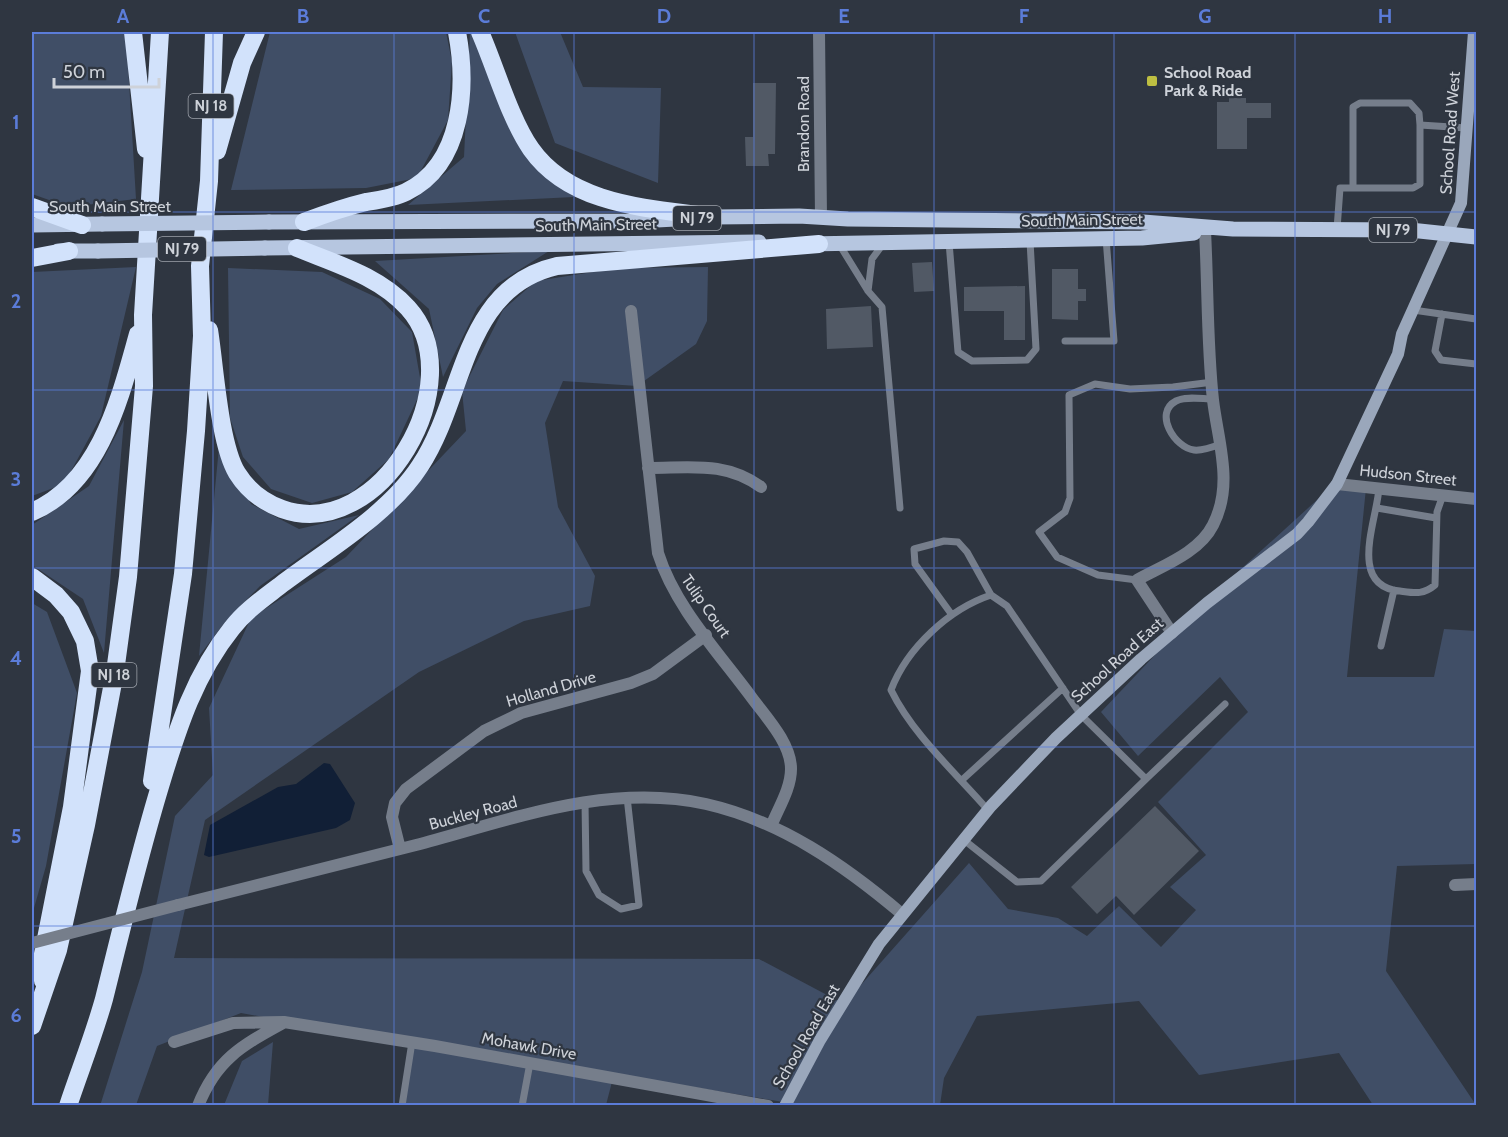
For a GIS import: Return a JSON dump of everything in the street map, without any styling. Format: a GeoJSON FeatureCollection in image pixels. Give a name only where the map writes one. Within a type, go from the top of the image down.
{"type":"FeatureCollection","features":[{"type":"Feature","properties":{"kind":"highway"},"geometry":{"type":"LineString","coordinates":[[133,32],[149,180]]}},
{"type":"Feature","properties":{"kind":"highway","name":"NJ 18"},"geometry":{"type":"LineString","coordinates":[[32,1026],[43,988],[58,950],[69,904],[115,672],[128,577],[144,386],[143,315],[149,180],[157,117],[160,32]]}},
{"type":"Feature","properties":{"kind":"highway","name":"NJ 18"},"geometry":{"type":"LineString","coordinates":[[68,1106],[103,1001],[141,848],[165,701],[188,525],[202,336],[200,266],[209,182],[214,32]]}},
{"type":"Feature","properties":{"kind":"highway"},"geometry":{"type":"LineString","coordinates":[[209,182],[232,94],[256,32]]}},
{"type":"Feature","properties":{"kind":"highway"},"geometry":{"type":"LineString","coordinates":[[304,222],[333,211],[406,192],[432,172],[448,147],[460,110],[463,61],[457,32]]}},
{"type":"Feature","properties":{"kind":"highway"},"geometry":{"type":"LineString","coordinates":[[480,32],[522,134],[541,162],[558,176],[598,197],[640,207],[713,217]]}},
{"type":"Feature","properties":{"kind":"highway"},"geometry":{"type":"LineString","coordinates":[[32,207],[82,225]]}},
{"type":"Feature","properties":{"kind":"highway"},"geometry":{"type":"LineString","coordinates":[[141,848],[181,716],[213,653],[252,608],[380,510],[404,487],[419,468],[435,438],[480,325],[506,292],[533,274],[557,266],[819,244]]}},
{"type":"Feature","properties":{"kind":"highway"},"geometry":{"type":"LineString","coordinates":[[200,266],[229,457],[237,474],[263,500],[286,511],[317,514],[336,511],[364,496],[394,466],[418,426],[428,388],[430,360],[426,339],[419,324],[391,292],[367,277],[297,248]]}},
{"type":"Feature","properties":{"kind":"highway"},"geometry":{"type":"LineString","coordinates":[[32,258],[69,251]]}},
{"type":"Feature","properties":{"kind":"highway"},"geometry":{"type":"LineString","coordinates":[[32,512],[67,488],[93,454],[114,411],[143,315]]}},
{"type":"Feature","properties":{"kind":"highway"},"geometry":{"type":"LineString","coordinates":[[32,577],[56,595],[71,612],[85,642],[90,671],[72,807],[43,954],[43,988]]}},
{"type":"Feature","properties":{"kind":"main road","name":"South Main Street"},"geometry":{"type":"LineString","coordinates":[[32,225],[638,221],[713,217],[821,217],[1143,222],[1233,229],[1410,230],[1448,234]]}},
{"type":"Feature","properties":{"kind":"main road","name":"South Main Street"},"geometry":{"type":"LineString","coordinates":[[32,251],[718,241],[839,244],[949,240],[1142,238],[1233,229]]}},
{"type":"Feature","properties":{"kind":"main road","name":"NJ 79"},"geometry":{"type":"LineString","coordinates":[[1448,234],[1476,237]]}},
{"type":"Feature","properties":{"kind":"street","name":"Brandon Road"},"geometry":{"type":"LineString","coordinates":[[819,32],[821,217]]}},
{"type":"Feature","properties":{"kind":"street","name":"School Road West"},"geometry":{"type":"LineString","coordinates":[[1448,234],[1461,203],[1467,128],[1473,94],[1474,32]]}},
{"type":"Feature","properties":{"kind":"street"},"geometry":{"type":"LineString","coordinates":[[1172,633],[1137,580],[1190,551],[1213,526],[1225,486],[1213,399],[1205,231]]}},
{"type":"Feature","properties":{"kind":"street","name":"School Road East"},"geometry":{"type":"LineString","coordinates":[[785,1106],[820,1040],[879,944],[988,810],[1081,715],[1172,633],[1297,534],[1337,484],[1398,354],[1402,334],[1448,234]]}},
{"type":"Feature","properties":{"kind":"street","name":"Tulip Court"},"geometry":{"type":"LineString","coordinates":[[631,311],[658,553],[670,585],[772,725],[788,752],[792,768],[789,784],[772,825]]}},
{"type":"Feature","properties":{"kind":"street"},"geometry":{"type":"LineString","coordinates":[[648,468],[724,469],[743,474],[761,487]]}},
{"type":"Feature","properties":{"kind":"street","name":"Hudson Street"},"geometry":{"type":"LineString","coordinates":[[1337,484],[1476,499]]}},
{"type":"Feature","properties":{"kind":"street","name":"Holland Drive"},"geometry":{"type":"LineString","coordinates":[[400,849],[392,817],[395,803],[406,789],[484,731],[521,713],[631,683],[654,674],[706,635]]}},
{"type":"Feature","properties":{"kind":"street","name":"Buckley Road"},"geometry":{"type":"LineString","coordinates":[[32,943],[585,802],[627,797],[669,798],[704,803],[772,825],[844,869],[902,914]]}},
{"type":"Feature","properties":{"kind":"street"},"geometry":{"type":"LineString","coordinates":[[1455,885],[1476,884]]}},
{"type":"Feature","properties":{"kind":"street"},"geometry":{"type":"LineString","coordinates":[[198,1106],[211,1078],[226,1058],[248,1042],[284,1022]]}},
{"type":"Feature","properties":{"kind":"street","name":"Mohawk Drive"},"geometry":{"type":"LineString","coordinates":[[174,1042],[233,1023],[284,1022],[412,1042],[768,1106]]}},
{"type":"Feature","properties":{"kind":"lane"},"geometry":{"type":"LineString","coordinates":[[1337,230],[1340,188],[1353,188],[1418,187],[1420,184],[1419,113],[1410,103],[1360,103],[1353,107],[1353,188]]}},
{"type":"Feature","properties":{"kind":"lane"},"geometry":{"type":"LineString","coordinates":[[1420,125],[1467,128]]}},
{"type":"Feature","properties":{"kind":"lane"},"geometry":{"type":"LineString","coordinates":[[1065,341],[1114,341],[1106,238]]}},
{"type":"Feature","properties":{"kind":"lane"},"geometry":{"type":"LineString","coordinates":[[949,240],[958,352],[972,361],[1027,360],[1035,349],[1030,239]]}},
{"type":"Feature","properties":{"kind":"lane"},"geometry":{"type":"LineString","coordinates":[[868,291],[872,259],[884,242]]}},
{"type":"Feature","properties":{"kind":"lane"},"geometry":{"type":"LineString","coordinates":[[839,244],[868,291],[882,307],[900,508]]}},
{"type":"Feature","properties":{"kind":"lane"},"geometry":{"type":"LineString","coordinates":[[1413,310],[1476,319]]}},
{"type":"Feature","properties":{"kind":"lane"},"geometry":{"type":"LineString","coordinates":[[1442,314],[1436,356],[1441,360],[1476,364]]}},
{"type":"Feature","properties":{"kind":"lane"},"geometry":{"type":"LineString","coordinates":[[1137,580],[1098,575],[1057,557],[1039,532],[1065,512],[1070,498],[1069,395],[1095,384],[1130,389],[1213,382]]}},
{"type":"Feature","properties":{"kind":"lane"},"geometry":{"type":"LineString","coordinates":[[1213,399],[1182,399],[1173,402],[1166,410],[1166,422],[1171,432],[1185,448],[1196,451],[1221,444]]}},
{"type":"Feature","properties":{"kind":"lane"},"geometry":{"type":"LineString","coordinates":[[1379,488],[1377,508],[1369,528],[1370,574],[1375,581],[1394,590],[1419,593],[1427,592],[1435,585],[1436,518],[1443,495]]}},
{"type":"Feature","properties":{"kind":"lane"},"geometry":{"type":"LineString","coordinates":[[1377,508],[1436,518]]}},
{"type":"Feature","properties":{"kind":"lane"},"geometry":{"type":"LineString","coordinates":[[952,615],[915,564],[914,549],[944,541],[958,542],[967,552],[991,595],[1007,606],[1081,715],[1146,779]]}},
{"type":"Feature","properties":{"kind":"lane"},"geometry":{"type":"LineString","coordinates":[[1381,646],[1394,590]]}},
{"type":"Feature","properties":{"kind":"lane"},"geometry":{"type":"LineString","coordinates":[[988,810],[899,706],[891,690],[899,668],[933,631],[969,602],[991,595]]}},
{"type":"Feature","properties":{"kind":"lane"},"geometry":{"type":"LineString","coordinates":[[962,780],[1063,688]]}},
{"type":"Feature","properties":{"kind":"lane"},"geometry":{"type":"LineString","coordinates":[[964,840],[1017,882],[1041,881],[1225,704]]}},
{"type":"Feature","properties":{"kind":"lane"},"geometry":{"type":"LineString","coordinates":[[585,802],[586,871],[599,895],[621,909],[639,904],[627,797]]}},
{"type":"Feature","properties":{"kind":"lane"},"geometry":{"type":"LineString","coordinates":[[402,1106],[412,1042]]}},
{"type":"Feature","properties":{"kind":"lane"},"geometry":{"type":"LineString","coordinates":[[522,1106],[530,1063]]}},
{"type":"Feature","properties":{"kind":"shaded area"},"geometry":{"type":"Polygon","coordinates":[[[32,32],[126,32],[136,199],[69,207],[32,194],[32,32]]]}},
{"type":"Feature","properties":{"kind":"shaded area"},"geometry":{"type":"Polygon","coordinates":[[[270,32],[446,32],[452,62],[448,120],[417,178],[366,188],[231,190],[270,32]]]}},
{"type":"Feature","properties":{"kind":"shaded area"},"geometry":{"type":"Polygon","coordinates":[[[470,32],[473,32],[527,157],[574,197],[408,205],[464,157],[470,32]]]}},
{"type":"Feature","properties":{"kind":"shaded area"},"geometry":{"type":"Polygon","coordinates":[[[515,32],[560,32],[583,87],[661,88],[658,183],[555,143],[515,32]]]}},
{"type":"Feature","properties":{"kind":"shaded area"},"geometry":{"type":"Polygon","coordinates":[[[549,251],[497,284],[477,308],[443,377],[429,309],[375,261],[549,251]]]}},
{"type":"Feature","properties":{"kind":"shaded area"},"geometry":{"type":"Polygon","coordinates":[[[136,267],[101,416],[64,484],[32,496],[32,272],[136,267]]]}},
{"type":"Feature","properties":{"kind":"shaded area"},"geometry":{"type":"Polygon","coordinates":[[[708,267],[707,321],[696,344],[637,386],[563,381],[545,423],[558,507],[595,576],[590,606],[524,621],[419,672],[205,820],[174,958],[759,959],[844,1004],[969,863],[1008,909],[1058,918],[1087,936],[1119,906],[1161,947],[1196,910],[1170,887],[1206,855],[1158,802],[1248,712],[1220,677],[1138,756],[1101,712],[1207,600],[1340,479],[1366,488],[1347,677],[1434,677],[1444,629],[1476,631],[1476,864],[1397,866],[1386,971],[1476,1105],[1373,1105],[1339,1053],[1199,1075],[1139,1001],[977,1016],[944,1078],[940,1105],[802,1105],[614,1074],[606,1105],[404,1105],[414,1044],[241,1013],[157,1046],[136,1105],[100,1106],[142,972],[175,816],[213,775],[209,708],[251,618],[346,557],[466,431],[462,391],[503,310],[536,281],[618,268],[708,267]]]}},
{"type":"Feature","properties":{"kind":"shaded area"},"geometry":{"type":"Polygon","coordinates":[[[228,268],[322,272],[380,299],[412,332],[422,389],[389,459],[352,492],[312,503],[271,489],[243,457],[230,418],[228,268]]]}},
{"type":"Feature","properties":{"kind":"shaded area"},"geometry":{"type":"Polygon","coordinates":[[[124,420],[104,653],[83,599],[32,565],[32,525],[89,486],[124,420]]]}},
{"type":"Feature","properties":{"kind":"shaded area"},"geometry":{"type":"Polygon","coordinates":[[[219,447],[251,504],[299,529],[359,515],[260,586],[226,621],[199,656],[219,447]]]}},
{"type":"Feature","properties":{"kind":"shaded area"},"geometry":{"type":"Polygon","coordinates":[[[32,603],[47,612],[77,693],[46,866],[32,915],[32,603]]]}},
{"type":"Feature","properties":{"kind":"shaded area"},"geometry":{"type":"Polygon","coordinates":[[[324,763],[330,764],[355,803],[350,820],[336,828],[209,857],[204,855],[210,825],[278,787],[296,784],[324,763]]]}},
{"type":"Feature","properties":{"kind":"shaded area"},"geometry":{"type":"Polygon","coordinates":[[[273,1042],[268,1105],[224,1105],[242,1061],[273,1042]]]}},
{"type":"Feature","properties":{"kind":"building"},"geometry":{"type":"Polygon","coordinates":[[[753,83],[776,83],[775,154],[768,154],[769,166],[746,166],[745,137],[753,137],[753,83]]]}},
{"type":"Feature","properties":{"kind":"building"},"geometry":{"type":"Polygon","coordinates":[[[1229,98],[1246,98],[1246,103],[1271,103],[1271,118],[1247,118],[1247,149],[1217,149],[1217,102],[1229,102],[1229,98]]]}},
{"type":"Feature","properties":{"kind":"building"},"geometry":{"type":"Polygon","coordinates":[[[932,262],[934,291],[914,292],[912,263],[932,262]]]}},
{"type":"Feature","properties":{"kind":"building"},"geometry":{"type":"Polygon","coordinates":[[[1052,269],[1078,269],[1078,289],[1086,289],[1086,301],[1078,301],[1078,320],[1052,319],[1052,269]]]}},
{"type":"Feature","properties":{"kind":"building"},"geometry":{"type":"Polygon","coordinates":[[[1025,286],[1025,340],[1004,340],[1004,311],[964,311],[964,287],[1025,286]]]}},
{"type":"Feature","properties":{"kind":"building"},"geometry":{"type":"Polygon","coordinates":[[[871,306],[873,347],[827,349],[826,309],[871,306]]]}},
{"type":"Feature","properties":{"kind":"building"},"geometry":{"type":"Polygon","coordinates":[[[1155,806],[1199,851],[1134,915],[1116,896],[1097,914],[1071,887],[1155,806]]]}},
{"type":"Feature","properties":{"kind":"place","name":"School Road Park & Ride"},"geometry":{"type":"Point","coordinates":[1152,81]}}]}
